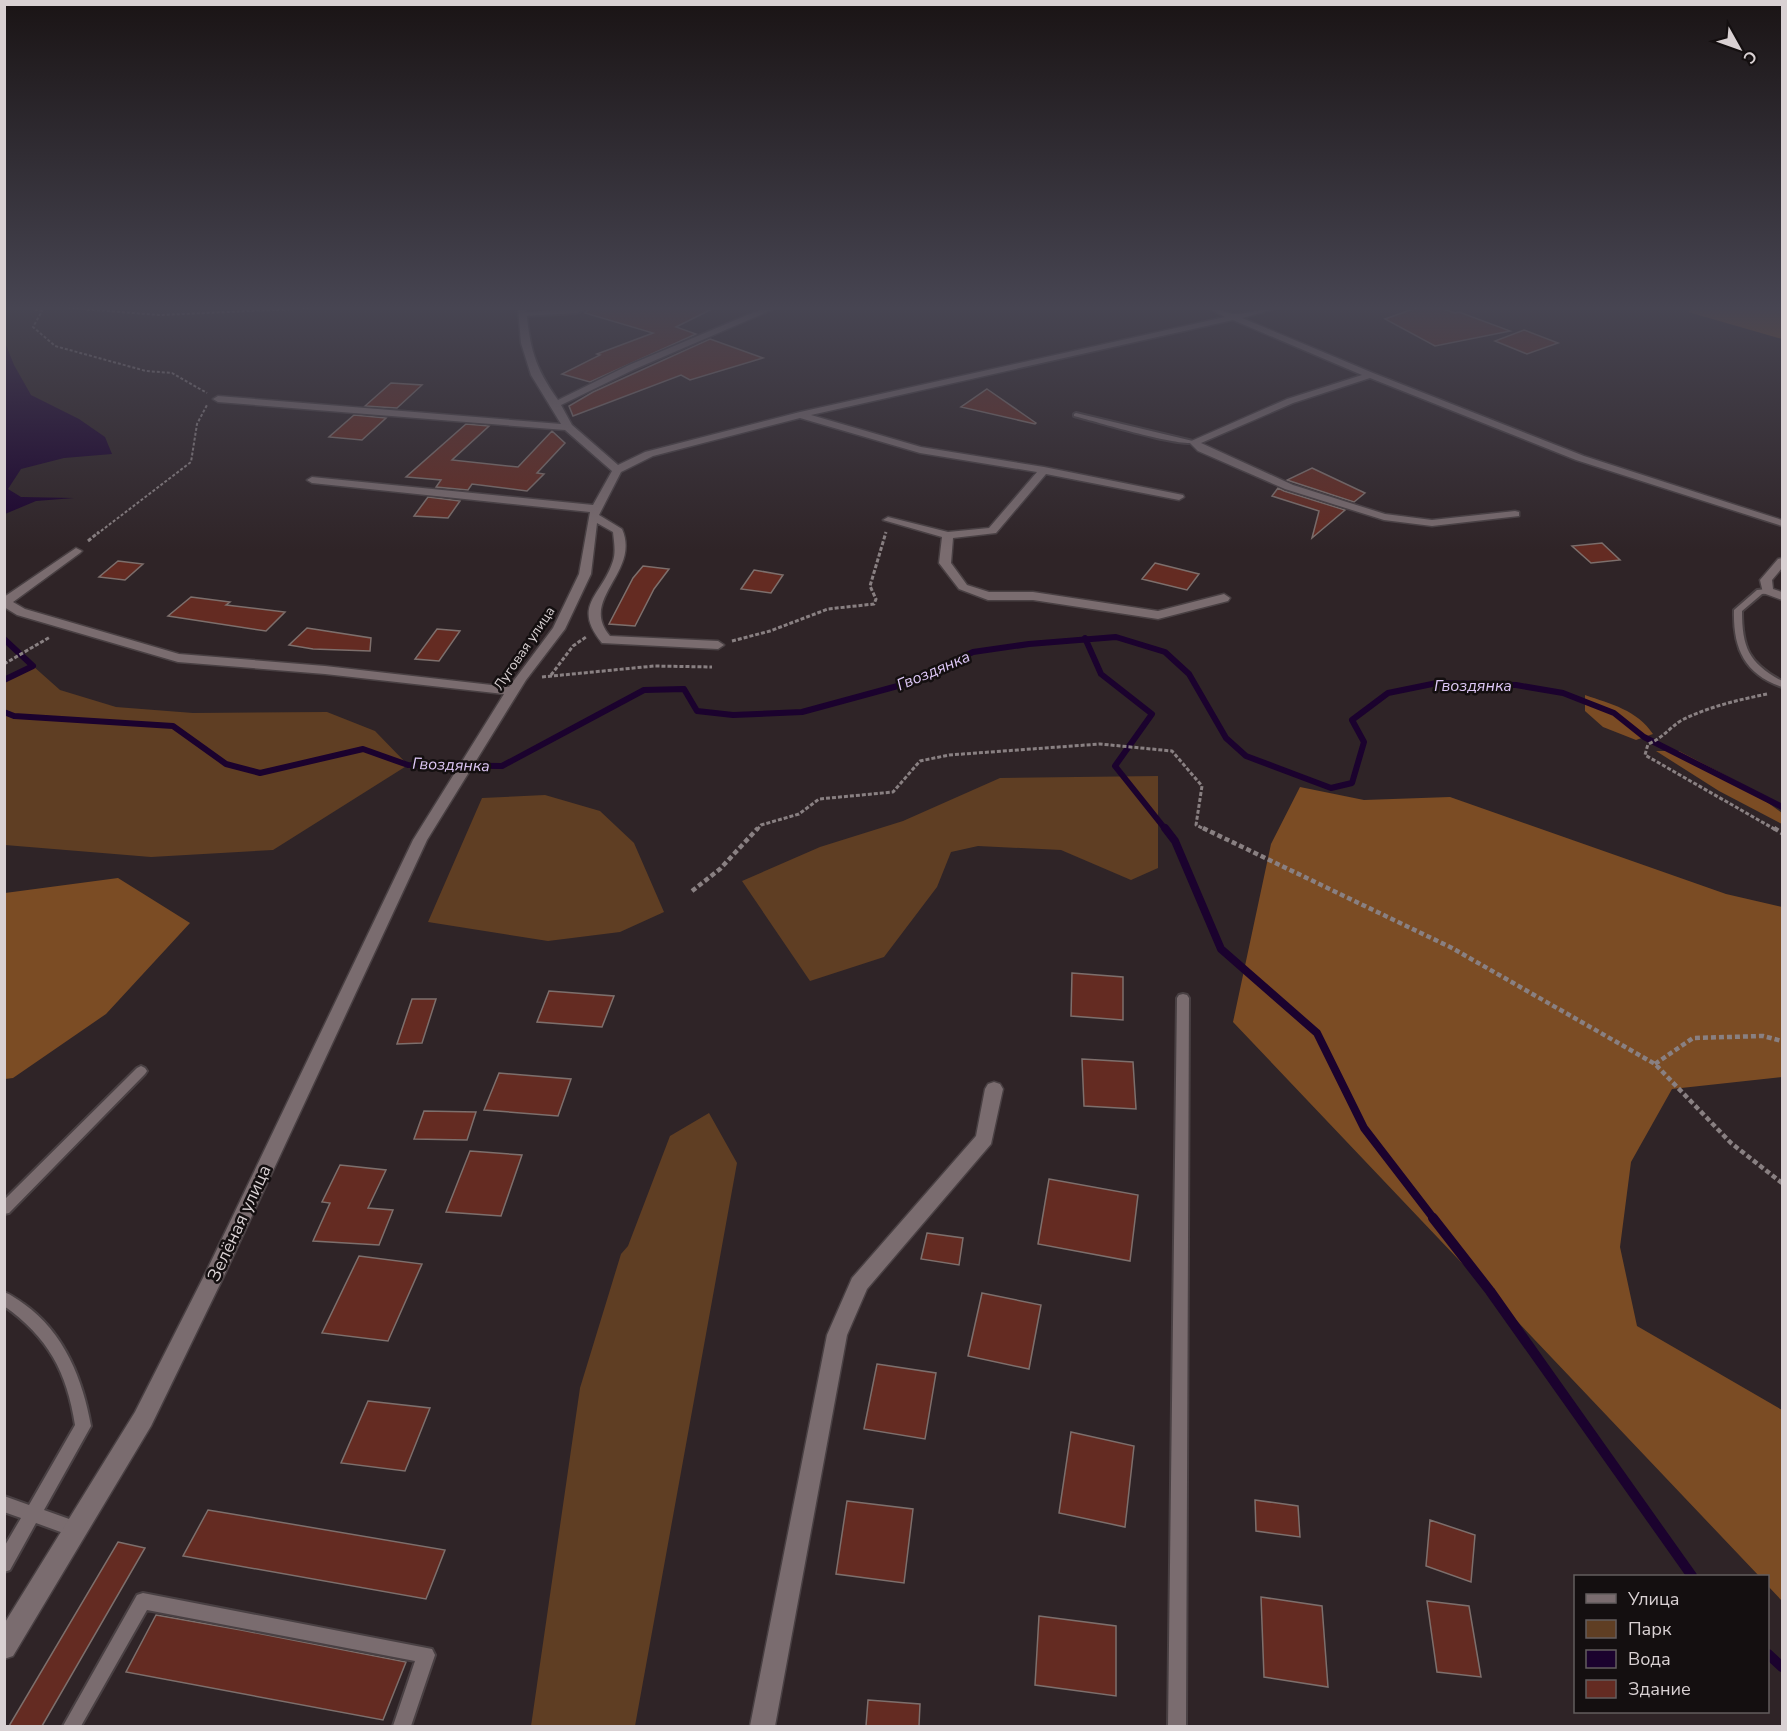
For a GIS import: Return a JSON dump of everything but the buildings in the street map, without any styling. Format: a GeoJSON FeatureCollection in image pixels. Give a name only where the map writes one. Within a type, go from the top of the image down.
{"type":"FeatureCollection","features":[{"type":"Feature","properties":{"kind":"street"},"geometry":{"type":"LineString","coordinates":[[546,389],[568,427],[617,470],[649,454],[800,415],[917,389]]}},
{"type":"Feature","properties":{"kind":"street"},"geometry":{"type":"LineString","coordinates":[[556,404],[587,389]]}},
{"type":"Feature","properties":{"kind":"street"},"geometry":{"type":"LineString","coordinates":[[1328,389],[1290,401],[1194,442],[1202,449],[1289,487],[1384,517],[1432,523],[1515,514]]}},
{"type":"Feature","properties":{"kind":"street"},"geometry":{"type":"LineString","coordinates":[[1405,389],[1580,458],[1782,523]]}},
{"type":"Feature","properties":{"kind":"street"},"geometry":{"type":"LineString","coordinates":[[218,399],[568,427]]}},
{"type":"Feature","properties":{"kind":"street"},"geometry":{"type":"LineString","coordinates":[[800,415],[920,450],[1044,470],[1179,497]]}},
{"type":"Feature","properties":{"kind":"street","name":"Луговая улица"},"geometry":{"type":"LineString","coordinates":[[452,788],[517,685],[559,628],[585,574],[594,512],[617,470]]}},
{"type":"Feature","properties":{"kind":"street"},"geometry":{"type":"LineString","coordinates":[[888,520],[948,535],[993,531],[1044,470]]}},
{"type":"Feature","properties":{"kind":"street"},"geometry":{"type":"LineString","coordinates":[[312,480],[594,512],[618,531],[620,560],[593,614],[596,631],[606,640],[718,645]]}},
{"type":"Feature","properties":{"kind":"street"},"geometry":{"type":"LineString","coordinates":[[948,535],[945,563],[963,587],[988,596],[1033,596],[1158,615],[1224,598]]}},
{"type":"Feature","properties":{"kind":"street"},"geometry":{"type":"LineString","coordinates":[[75,551],[5,602],[21,612],[178,658],[517,685]]}},
{"type":"Feature","properties":{"kind":"street"},"geometry":{"type":"LineString","coordinates":[[1782,561],[1766,580],[1767,591],[1782,596]]}},
{"type":"Feature","properties":{"kind":"street","name":"Зелёная улица"},"geometry":{"type":"LineString","coordinates":[[4,1647],[143,1419],[238,1225],[390,900],[420,840],[452,788]]}},
{"type":"Feature","properties":{"kind":"street"},"geometry":{"type":"LineString","coordinates":[[762,1726],[837,1335],[859,1284],[985,1138],[994,1089]]}},
{"type":"Feature","properties":{"kind":"lane"},"geometry":{"type":"LineString","coordinates":[[1076,415],[1176,440],[1194,442]]}},
{"type":"Feature","properties":{"kind":"lane"},"geometry":{"type":"LineString","coordinates":[[1767,591],[1760,592],[1738,609],[1737,636],[1748,662],[1780,683]]}},
{"type":"Feature","properties":{"kind":"lane"},"geometry":{"type":"LineString","coordinates":[[1177,1726],[1183,998]]}},
{"type":"Feature","properties":{"kind":"lane"},"geometry":{"type":"LineString","coordinates":[[4,1209],[141,1071]]}},
{"type":"Feature","properties":{"kind":"lane"},"geometry":{"type":"LineString","coordinates":[[4,1298],[38,1324],[56,1350],[80,1402],[83,1426],[4,1564]]}},
{"type":"Feature","properties":{"kind":"lane"},"geometry":{"type":"LineString","coordinates":[[4,1504],[77,1530]]}},
{"type":"Feature","properties":{"kind":"lane"},"geometry":{"type":"LineString","coordinates":[[72,1726],[143,1601],[426,1655],[402,1726]]}},
{"type":"Feature","properties":{"kind":"path"},"geometry":{"type":"LineString","coordinates":[[200,389],[218,399]]}},
{"type":"Feature","properties":{"kind":"path"},"geometry":{"type":"LineString","coordinates":[[75,551],[191,462],[197,424],[207,405],[218,399]]}},
{"type":"Feature","properties":{"kind":"path"},"geometry":{"type":"LineString","coordinates":[[718,645],[770,631],[828,609],[874,604],[876,599],[870,586],[885,542],[888,520]]}},
{"type":"Feature","properties":{"kind":"path"},"geometry":{"type":"LineString","coordinates":[[4,664],[69,626]]}},
{"type":"Feature","properties":{"kind":"path"},"geometry":{"type":"LineString","coordinates":[[550,676],[573,646],[596,631]]}},
{"type":"Feature","properties":{"kind":"path"},"geometry":{"type":"LineString","coordinates":[[517,685],[550,676],[654,666],[712,667]]}},
{"type":"Feature","properties":{"kind":"path"},"geometry":{"type":"LineString","coordinates":[[1780,683],[1768,693],[1692,716],[1666,730],[1662,738],[1648,744],[1645,755],[1782,833]]}},
{"type":"Feature","properties":{"kind":"path"},"geometry":{"type":"LineString","coordinates":[[692,891],[720,869],[761,825],[799,814],[819,799],[892,792],[920,761],[948,755],[1100,744],[1172,751],[1202,786],[1196,825],[1452,948],[1656,1064],[1731,1143],[1782,1183]]}},
{"type":"Feature","properties":{"kind":"path"},"geometry":{"type":"LineString","coordinates":[[1656,1064],[1693,1038],[1763,1036],[1782,1041]]}},
{"type":"Feature","properties":{"kind":"green space"},"geometry":{"type":"Polygon","coordinates":[[[33,666],[60,690],[116,707],[193,713],[327,712],[375,731],[408,765],[273,850],[151,857],[5,845],[5,680],[33,666]]]}},
{"type":"Feature","properties":{"kind":"green space"},"geometry":{"type":"Polygon","coordinates":[[[1158,776],[1158,868],[1131,880],[1061,850],[978,846],[951,852],[937,887],[884,957],[810,981],[742,881],[820,847],[903,821],[1000,778],[1158,776]]]}},
{"type":"Feature","properties":{"kind":"green space"},"geometry":{"type":"Polygon","coordinates":[[[545,795],[600,811],[634,843],[664,912],[620,932],[548,941],[428,922],[482,798],[545,795]]]}},
{"type":"Feature","properties":{"kind":"green space"},"geometry":{"type":"Polygon","coordinates":[[[709,1113],[737,1163],[635,1726],[531,1726],[580,1388],[621,1254],[628,1246],[670,1136],[709,1113]]]}},
{"type":"Feature","properties":{"kind":"shaded area"},"geometry":{"type":"Polygon","coordinates":[[[1585,695],[1631,713],[1653,734],[1636,740],[1603,727],[1585,711],[1585,695]]]}},
{"type":"Feature","properties":{"kind":"shaded area"},"geometry":{"type":"Polygon","coordinates":[[[1656,751],[1679,751],[1742,784],[1782,813],[1782,824],[1719,791],[1656,751]]]}},
{"type":"Feature","properties":{"kind":"shaded area"},"geometry":{"type":"Polygon","coordinates":[[[1300,787],[1364,800],[1450,797],[1726,894],[1782,907],[1782,1077],[1672,1089],[1631,1162],[1620,1247],[1637,1326],[1782,1410],[1782,1601],[1769,1587],[1769,1575],[1758,1575],[1233,1022],[1271,844],[1300,787]]]}},
{"type":"Feature","properties":{"kind":"shaded area"},"geometry":{"type":"Polygon","coordinates":[[[118,878],[190,923],[106,1014],[13,1078],[5,1079],[5,893],[118,878]]]}},
{"type":"Feature","properties":{"kind":"water"},"geometry":{"type":"Polygon","coordinates":[[[4,389],[27,389],[31,395],[79,419],[105,437],[112,454],[64,458],[21,469],[8,489],[21,497],[74,498],[36,501],[5,514],[4,389]]]}},
{"type":"Feature","properties":{"kind":"waterway","name":"Гвоздянка"},"geometry":{"type":"LineString","coordinates":[[1086,639],[1116,637],[1165,652],[1189,674],[1226,738],[1246,756],[1331,788],[1352,783],[1364,742],[1352,720],[1388,693],[1437,683],[1516,685],[1563,693],[1614,713],[1644,737],[1782,807]]}},
{"type":"Feature","properties":{"kind":"waterway","name":"Гвоздянка"},"geometry":{"type":"LineString","coordinates":[[4,639],[33,666],[4,680]]}},
{"type":"Feature","properties":{"kind":"waterway","name":"Гвоздянка"},"geometry":{"type":"LineString","coordinates":[[4,712],[14,716],[173,726],[226,764],[260,773],[363,749],[408,765],[502,766],[644,690],[684,689],[697,711],[733,715],[802,712],[905,684],[973,652],[1086,639]]}},
{"type":"Feature","properties":{"kind":"waterway"},"geometry":{"type":"LineString","coordinates":[[1086,639],[1101,674],[1152,714],[1115,766],[1166,830]]}},
{"type":"Feature","properties":{"kind":"waterway"},"geometry":{"type":"LineString","coordinates":[[1165,828],[1175,841],[1221,949],[1317,1033],[1364,1128],[1434,1219]]}},
{"type":"Feature","properties":{"kind":"waterway"},"geometry":{"type":"LineString","coordinates":[[1433,1218],[1490,1291],[1691,1575]]}},
{"type":"Feature","properties":{"kind":"waterway"},"geometry":{"type":"LineString","coordinates":[[1769,1655],[1782,1667]]}}]}
